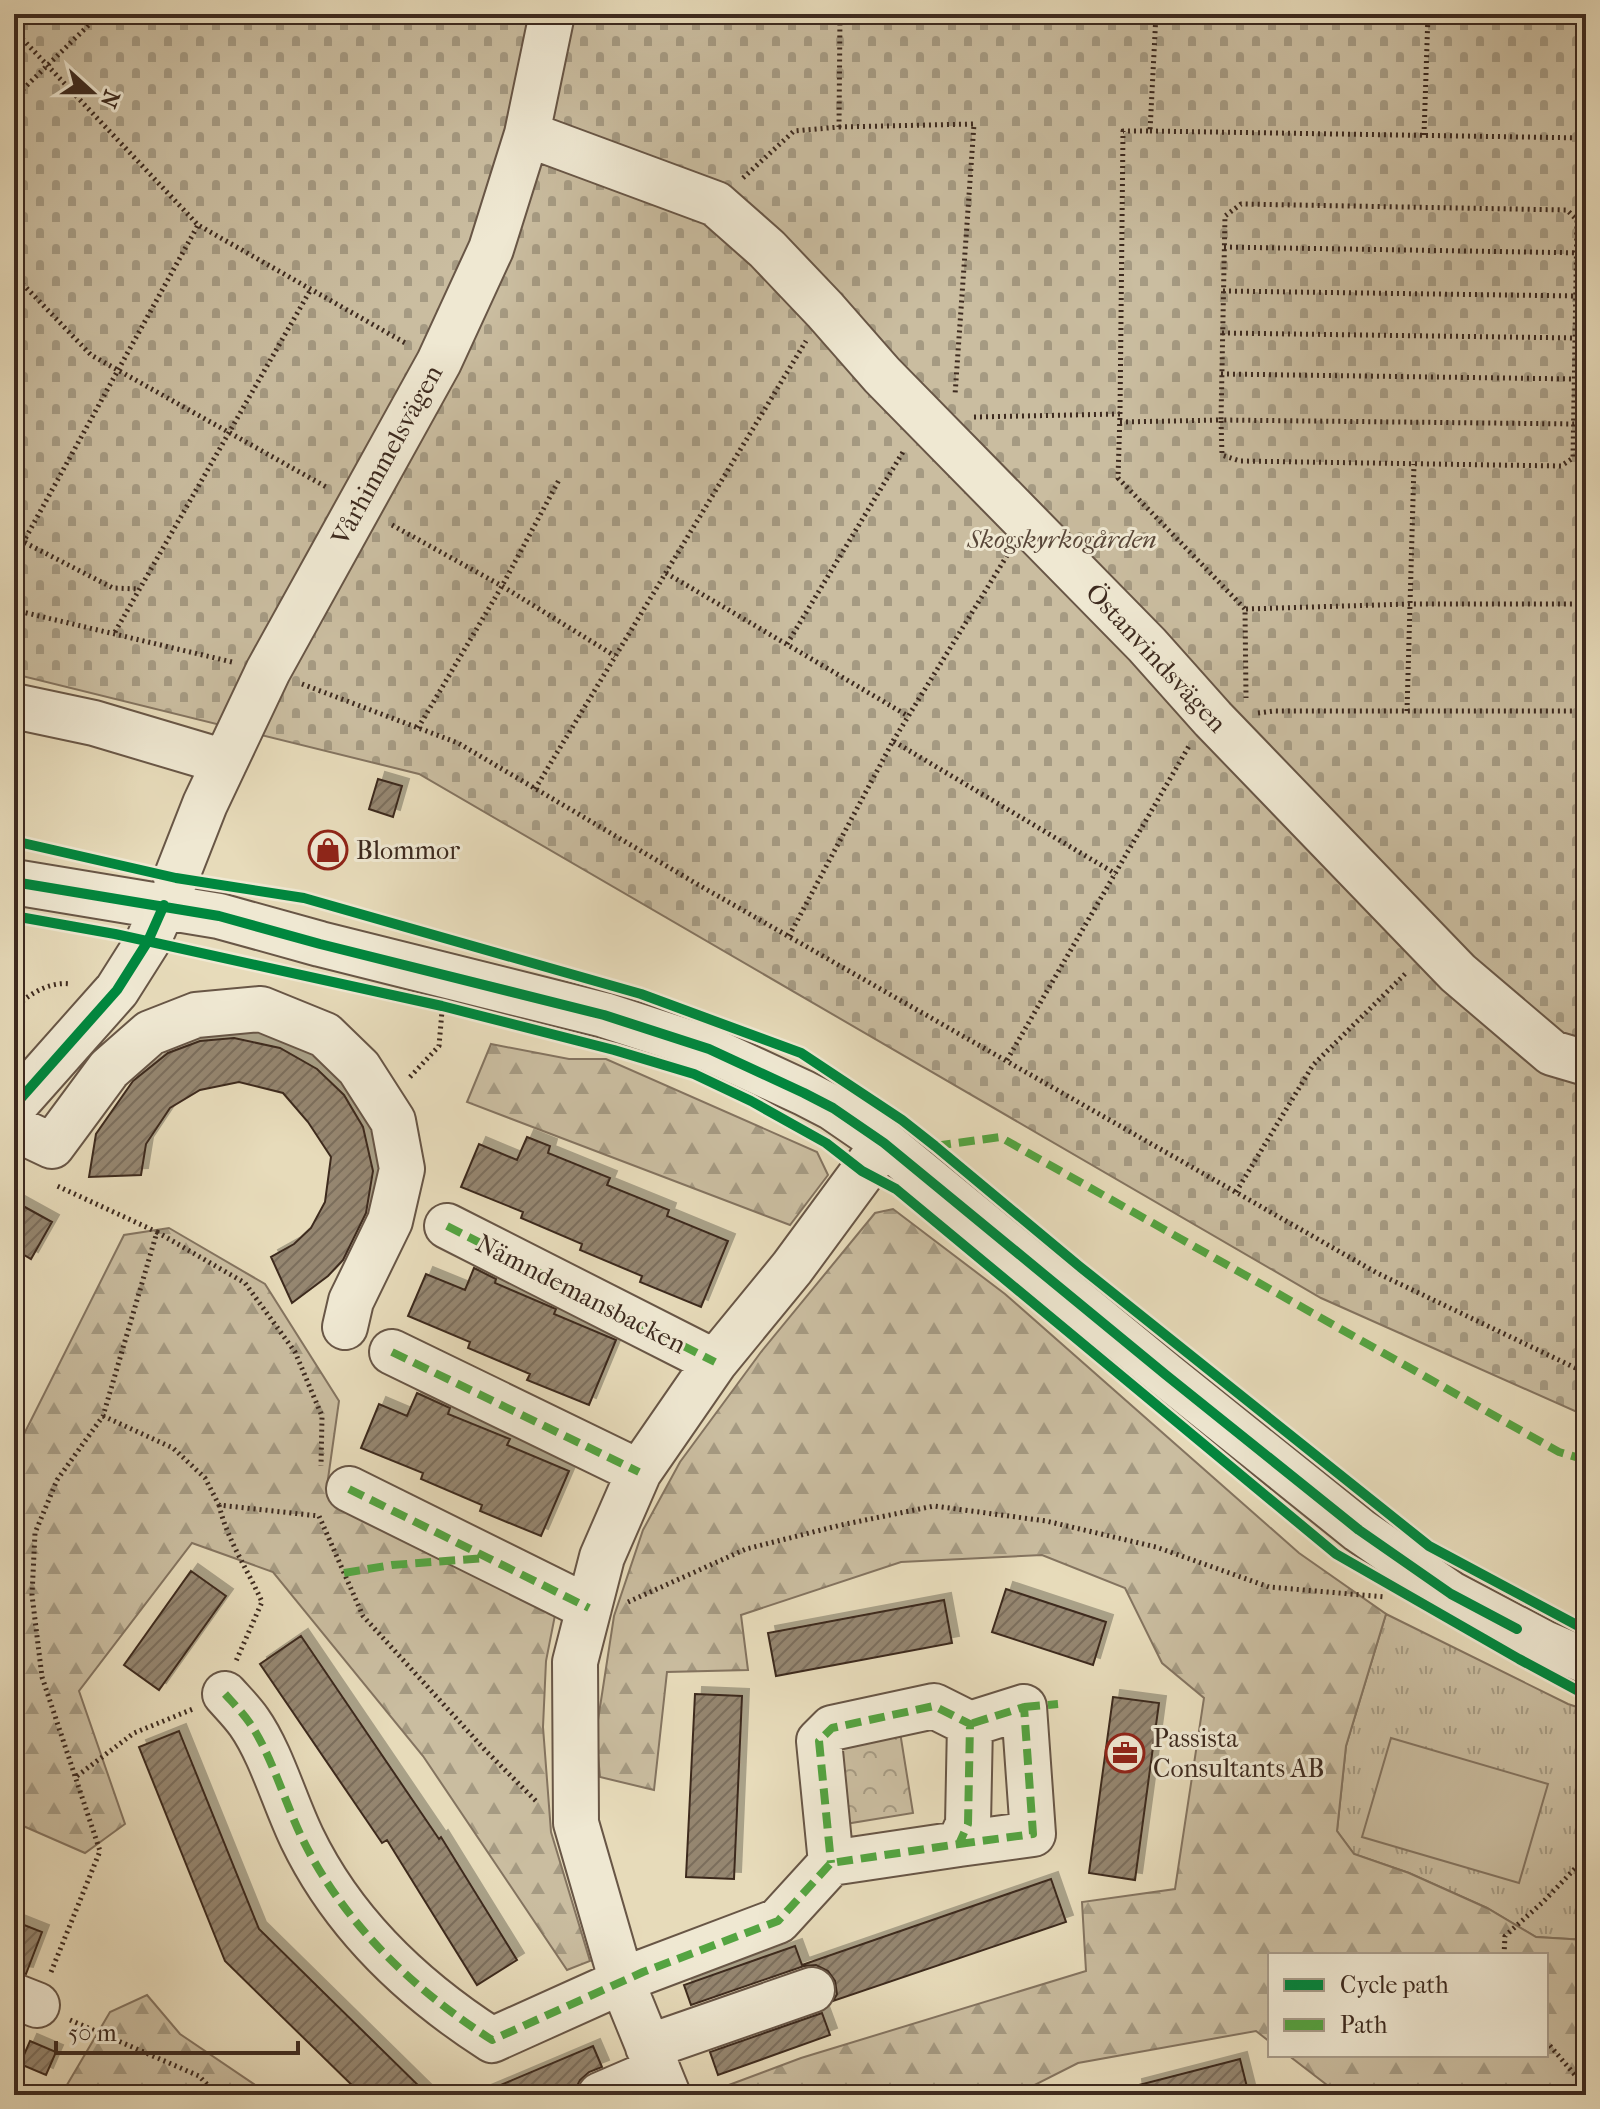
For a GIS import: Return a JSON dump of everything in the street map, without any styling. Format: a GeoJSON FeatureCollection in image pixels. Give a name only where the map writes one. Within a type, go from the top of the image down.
{"type":"FeatureCollection","features":[{"type":"Feature","properties":{"kind":"street","name":"Vårhimmelsvägen"},"geometry":{"type":"LineString","coordinates":[[14,1106],[117,990],[148,941],[205,804],[268,671],[439,362],[491,249],[527,134],[552,14]]}},
{"type":"Feature","properties":{"kind":"street","name":"Östanvindsvägen"},"geometry":{"type":"LineString","coordinates":[[527,134],[716,204],[767,249],[882,375],[938,417],[1027,523],[1147,645],[1223,716],[1458,973],[1552,1053],[1586,1063]]}},
{"type":"Feature","properties":{"kind":"street"},"geometry":{"type":"LineString","coordinates":[[14,706],[94,723],[225,762]]}},
{"type":"Feature","properties":{"kind":"street"},"geometry":{"type":"LineString","coordinates":[[14,882],[170,892],[219,916],[604,1015],[709,1049],[755,1069],[833,1108],[884,1143],[1359,1530],[1451,1594],[1544,1643],[1586,1661]]}},
{"type":"Feature","properties":{"kind":"street"},"geometry":{"type":"LineString","coordinates":[[14,1128],[52,1146],[109,1069],[150,1033],[196,1015],[261,1009],[325,1035],[359,1068],[393,1121],[402,1169],[390,1221],[351,1301],[345,1327]]}},
{"type":"Feature","properties":{"kind":"street","name":"Nämndemansbacken"},"geometry":{"type":"LineString","coordinates":[[658,2071],[622,1982],[576,1823],[575,1662],[606,1606],[602,1557],[639,1472],[715,1362],[792,1268],[884,1143]]}},
{"type":"Feature","properties":{"kind":"street","name":"Nämndemansbacken"},"geometry":{"type":"LineString","coordinates":[[447,1226],[715,1362]]}},
{"type":"Feature","properties":{"kind":"street"},"geometry":{"type":"LineString","coordinates":[[392,1352],[639,1472]]}},
{"type":"Feature","properties":{"kind":"street"},"geometry":{"type":"LineString","coordinates":[[327,1495],[606,1606]]}},
{"type":"Feature","properties":{"kind":"street"},"geometry":{"type":"LineString","coordinates":[[225,1694],[250,1723],[303,1840],[336,1894],[377,1948],[450,2013],[492,2040],[622,1982],[778,1921],[831,1863],[1033,1834],[1041,1706],[970,1724],[934,1706],[832,1728],[819,1741],[831,1863]]}},
{"type":"Feature","properties":{"kind":"street"},"geometry":{"type":"LineString","coordinates":[[959,1844],[968,1824],[970,1724]]}},
{"type":"Feature","properties":{"kind":"street"},"geometry":{"type":"LineString","coordinates":[[600,2095],[658,2071],[812,1990]]}},
{"type":"Feature","properties":{"kind":"path"},"geometry":{"type":"LineString","coordinates":[[14,98],[100,14]]}},
{"type":"Feature","properties":{"kind":"path"},"geometry":{"type":"LineString","coordinates":[[839,127],[840,14]]}},
{"type":"Feature","properties":{"kind":"path"},"geometry":{"type":"LineString","coordinates":[[1150,131],[1156,14]]}},
{"type":"Feature","properties":{"kind":"path"},"geometry":{"type":"LineString","coordinates":[[1424,135],[1428,14]]}},
{"type":"Feature","properties":{"kind":"path"},"geometry":{"type":"LineString","coordinates":[[14,30],[198,225],[439,362]]}},
{"type":"Feature","properties":{"kind":"path"},"geometry":{"type":"LineString","coordinates":[[716,204],[794,131],[974,124],[938,417],[787,644]]}},
{"type":"Feature","properties":{"kind":"path"},"geometry":{"type":"LineString","coordinates":[[1585,604],[1410,604],[1245,609],[1118,478],[1123,131],[1586,138]]}},
{"type":"Feature","properties":{"kind":"path"},"geometry":{"type":"LineString","coordinates":[[1241,204],[1567,210],[1577,220],[1577,253],[1573,458],[1561,466],[1240,461],[1222,455],[1225,216],[1241,204]]}},
{"type":"Feature","properties":{"kind":"path"},"geometry":{"type":"LineString","coordinates":[[14,559],[198,225]]}},
{"type":"Feature","properties":{"kind":"path"},"geometry":{"type":"LineString","coordinates":[[1224,247],[1586,253]]}},
{"type":"Feature","properties":{"kind":"path"},"geometry":{"type":"LineString","coordinates":[[14,275],[91,355],[502,586],[615,656]]}},
{"type":"Feature","properties":{"kind":"path"},"geometry":{"type":"LineString","coordinates":[[115,632],[311,289]]}},
{"type":"Feature","properties":{"kind":"path"},"geometry":{"type":"LineString","coordinates":[[1223,291],[1576,296]]}},
{"type":"Feature","properties":{"kind":"path"},"geometry":{"type":"LineString","coordinates":[[535,789],[825,310]]}},
{"type":"Feature","properties":{"kind":"path"},"geometry":{"type":"LineString","coordinates":[[1222,333],[1575,338]]}},
{"type":"Feature","properties":{"kind":"path"},"geometry":{"type":"LineString","coordinates":[[1221,374],[1575,379]]}},
{"type":"Feature","properties":{"kind":"path"},"geometry":{"type":"LineString","coordinates":[[938,417],[1120,414]]}},
{"type":"Feature","properties":{"kind":"path"},"geometry":{"type":"LineString","coordinates":[[1120,422],[1221,420],[1574,424]]}},
{"type":"Feature","properties":{"kind":"path"},"geometry":{"type":"LineString","coordinates":[[1407,711],[1414,464]]}},
{"type":"Feature","properties":{"kind":"path"},"geometry":{"type":"LineString","coordinates":[[418,728],[502,586],[559,480]]}},
{"type":"Feature","properties":{"kind":"path"},"geometry":{"type":"LineString","coordinates":[[1586,512],[1586,637]]}},
{"type":"Feature","properties":{"kind":"path"},"geometry":{"type":"LineString","coordinates":[[789,936],[893,741],[1027,523]]}},
{"type":"Feature","properties":{"kind":"path"},"geometry":{"type":"LineString","coordinates":[[14,537],[113,588],[139,589]]}},
{"type":"Feature","properties":{"kind":"path"},"geometry":{"type":"LineString","coordinates":[[666,573],[908,716]]}},
{"type":"Feature","properties":{"kind":"path"},"geometry":{"type":"LineString","coordinates":[[1007,1060],[1116,874],[1223,716],[1245,609]]}},
{"type":"Feature","properties":{"kind":"path"},"geometry":{"type":"LineString","coordinates":[[14,610],[268,671],[458,743],[1377,1273],[1586,1373]]}},
{"type":"Feature","properties":{"kind":"path"},"geometry":{"type":"LineString","coordinates":[[1223,716],[1274,711],[1586,711]]}},
{"type":"Feature","properties":{"kind":"path"},"geometry":{"type":"LineString","coordinates":[[893,741],[1116,874]]}},
{"type":"Feature","properties":{"kind":"path"},"geometry":{"type":"LineString","coordinates":[[1236,1192],[1313,1065],[1433,947]]}},
{"type":"Feature","properties":{"kind":"path"},"geometry":{"type":"LineString","coordinates":[[14,1010],[22,1000],[41,988],[63,983],[75,985]]}},
{"type":"Feature","properties":{"kind":"path"},"geometry":{"type":"LineString","coordinates":[[427,1002],[456,1009]]}},
{"type":"Feature","properties":{"kind":"path"},"geometry":{"type":"LineString","coordinates":[[376,1095],[412,1076],[439,1046],[442,1006]]}},
{"type":"Feature","properties":{"kind":"path"},"geometry":{"type":"LineString","coordinates":[[43,1179],[157,1232],[245,1283],[295,1352],[322,1416],[327,1495],[363,1616],[486,1751],[540,1804]]}},
{"type":"Feature","properties":{"kind":"path"},"geometry":{"type":"LineString","coordinates":[[14,2057],[26,2001],[100,1851],[42,1677],[32,1595],[35,1533],[57,1480],[103,1416],[157,1232]]}},
{"type":"Feature","properties":{"kind":"path"},"geometry":{"type":"LineString","coordinates":[[77,1776],[134,1733],[225,1694],[242,1645],[262,1602],[224,1529],[219,1505],[205,1478],[173,1448],[103,1416]]}},
{"type":"Feature","properties":{"kind":"path"},"geometry":{"type":"LineString","coordinates":[[219,1505],[327,1495]]}},
{"type":"Feature","properties":{"kind":"path"},"geometry":{"type":"LineString","coordinates":[[606,1606],[746,1549],[934,1506],[1046,1521],[1156,1547],[1269,1587],[1399,1598]]}},
{"type":"Feature","properties":{"kind":"path"},"geometry":{"type":"LineString","coordinates":[[1504,1953],[1505,1936],[1586,1857]]}},
{"type":"Feature","properties":{"kind":"path"},"geometry":{"type":"LineString","coordinates":[[26,2001],[199,2076],[217,2095]]}},
{"type":"Feature","properties":{"kind":"path"},"geometry":{"type":"LineString","coordinates":[[1548,2043],[1586,2088]]}},
{"type":"Feature","properties":{"kind":"green space","name":"Skogskyrkogården"},"geometry":{"type":"Polygon","coordinates":[[[14,14],[1586,14],[1586,1416],[1321,1298],[419,774],[14,674],[14,14]]]}},
{"type":"Feature","properties":{"kind":"green space"},"geometry":{"type":"Polygon","coordinates":[[[491,1044],[569,1059],[606,1059],[817,1152],[828,1175],[790,1225],[467,1102],[491,1044]]]}},
{"type":"Feature","properties":{"kind":"green space"},"geometry":{"type":"Polygon","coordinates":[[[893,1209],[1005,1294],[1299,1553],[1386,1614],[1346,1746],[1337,1831],[1354,1854],[1409,1873],[1487,1908],[1536,1937],[1586,1940],[1586,2095],[1340,2095],[1291,2057],[1548,2057],[1548,1953],[1268,1953],[1268,2040],[1256,2031],[1078,2063],[1015,2095],[702,2095],[801,2058],[1086,1971],[1082,1902],[1175,1889],[1204,1698],[1162,1663],[1125,1588],[1042,1555],[901,1562],[741,1615],[748,1670],[667,1672],[654,1790],[600,1777],[596,1733],[614,1616],[643,1530],[680,1462],[761,1352],[875,1213],[893,1209]]]}},
{"type":"Feature","properties":{"kind":"green space"},"geometry":{"type":"Polygon","coordinates":[[[169,1228],[265,1284],[339,1401],[327,1486],[556,1610],[546,1661],[543,1727],[551,1832],[590,1961],[567,1970],[423,1756],[273,1572],[192,1543],[79,1691],[125,1824],[85,1853],[14,1822],[14,1454],[124,1235],[169,1228]]]}},
{"type":"Feature","properties":{"kind":"green space"},"geometry":{"type":"Polygon","coordinates":[[[1386,1614],[1586,1710],[1586,1940],[1536,1937],[1487,1908],[1409,1873],[1354,1854],[1337,1831],[1346,1746],[1386,1614]]]}},
{"type":"Feature","properties":{"kind":"green space"},"geometry":{"type":"Polygon","coordinates":[[[900,1732],[913,1813],[839,1825],[826,1743],[900,1732]]]}},
{"type":"Feature","properties":{"kind":"green space"},"geometry":{"type":"Polygon","coordinates":[[[1391,1738],[1548,1784],[1519,1883],[1362,1837],[1391,1738]]]}},
{"type":"Feature","properties":{"kind":"green space"},"geometry":{"type":"Polygon","coordinates":[[[147,1995],[180,2034],[270,2095],[61,2095],[110,2012],[147,1995]]]}},
{"type":"Feature","properties":{"kind":"building"},"geometry":{"type":"Polygon","coordinates":[[[378,779],[402,786],[393,817],[369,809],[378,779]]]}},
{"type":"Feature","properties":{"kind":"building"},"geometry":{"type":"Polygon","coordinates":[[[234,1038],[280,1048],[317,1069],[344,1095],[363,1127],[373,1171],[366,1213],[343,1260],[328,1276],[292,1303],[271,1257],[294,1244],[311,1228],[325,1202],[331,1157],[308,1122],[283,1093],[239,1082],[200,1090],[170,1108],[146,1144],[141,1175],[89,1177],[96,1134],[133,1081],[168,1053],[200,1041],[234,1038]]]}},
{"type":"Feature","properties":{"kind":"building"},"geometry":{"type":"Polygon","coordinates":[[[527,1137],[550,1146],[548,1153],[610,1178],[607,1185],[669,1210],[667,1216],[728,1241],[701,1307],[640,1282],[642,1276],[580,1250],[582,1244],[521,1218],[523,1212],[461,1187],[479,1144],[517,1160],[527,1137]]]}},
{"type":"Feature","properties":{"kind":"building"},"geometry":{"type":"Polygon","coordinates":[[[14,1201],[52,1222],[31,1259],[14,1249],[14,1201]]]}},
{"type":"Feature","properties":{"kind":"building"},"geometry":{"type":"Polygon","coordinates":[[[474,1268],[496,1279],[495,1283],[556,1309],[554,1314],[616,1340],[589,1405],[527,1380],[530,1374],[468,1348],[470,1342],[408,1316],[426,1274],[465,1290],[474,1268]]]}},
{"type":"Feature","properties":{"kind":"building"},"geometry":{"type":"Polygon","coordinates":[[[417,1393],[450,1408],[448,1414],[510,1439],[507,1445],[569,1471],[541,1536],[480,1511],[482,1505],[421,1479],[423,1473],[361,1448],[379,1404],[407,1416],[417,1393]]]}},
{"type":"Feature","properties":{"kind":"building"},"geometry":{"type":"Polygon","coordinates":[[[191,1571],[226,1596],[159,1690],[124,1665],[191,1571]]]}},
{"type":"Feature","properties":{"kind":"building"},"geometry":{"type":"Polygon","coordinates":[[[1006,1589],[1106,1622],[1093,1665],[992,1632],[1006,1589]]]}},
{"type":"Feature","properties":{"kind":"building"},"geometry":{"type":"Polygon","coordinates":[[[944,1600],[952,1643],[776,1676],[768,1633],[944,1600]]]}},
{"type":"Feature","properties":{"kind":"building"},"geometry":{"type":"Polygon","coordinates":[[[301,1636],[439,1839],[441,1837],[517,1960],[477,1985],[387,1840],[382,1843],[260,1664],[301,1636]]]}},
{"type":"Feature","properties":{"kind":"building"},"geometry":{"type":"Polygon","coordinates":[[[695,1694],[742,1696],[734,1879],[686,1877],[695,1694]]]}},
{"type":"Feature","properties":{"kind":"building"},"geometry":{"type":"Polygon","coordinates":[[[1113,1697],[1159,1703],[1135,1880],[1089,1873],[1113,1697]]]}},
{"type":"Feature","properties":{"kind":"building"},"geometry":{"type":"Polygon","coordinates":[[[179,1731],[259,1929],[428,2095],[362,2095],[225,1961],[139,1747],[179,1731]]]}},
{"type":"Feature","properties":{"kind":"building"},"geometry":{"type":"Polygon","coordinates":[[[1051,1879],[1066,1922],[833,2001],[837,1994],[835,1981],[828,1971],[816,1965],[804,1966],[691,2005],[684,1985],[795,1946],[802,1965],[1051,1879]]]}},
{"type":"Feature","properties":{"kind":"building"},"geometry":{"type":"Polygon","coordinates":[[[14,1921],[42,1932],[26,1974],[14,1972],[14,1921]]]}},
{"type":"Feature","properties":{"kind":"building"},"geometry":{"type":"Polygon","coordinates":[[[822,2013],[830,2035],[718,2075],[710,2052],[822,2013]]]}},
{"type":"Feature","properties":{"kind":"building"},"geometry":{"type":"Polygon","coordinates":[[[30,2041],[56,2052],[46,2075],[20,2064],[30,2041]]]}},
{"type":"Feature","properties":{"kind":"building"},"geometry":{"type":"Polygon","coordinates":[[[593,2046],[602,2067],[589,2072],[577,2086],[557,2095],[477,2095],[593,2046]]]}},
{"type":"Feature","properties":{"kind":"building"},"geometry":{"type":"Polygon","coordinates":[[[1240,2059],[1249,2095],[1136,2095],[1135,2086],[1240,2059]]]}},
{"type":"Feature","properties":{"kind":"marked path"},"geometry":{"type":"LineString","coordinates":[[935,1146],[1000,1137],[1559,1452],[1586,1460]]}},
{"type":"Feature","properties":{"kind":"marked path"},"geometry":{"type":"LineString","coordinates":[[447,1226],[715,1362]]}},
{"type":"Feature","properties":{"kind":"marked path"},"geometry":{"type":"LineString","coordinates":[[392,1352],[639,1472]]}},
{"type":"Feature","properties":{"kind":"marked path"},"geometry":{"type":"LineString","coordinates":[[349,1489],[589,1608]]}},
{"type":"Feature","properties":{"kind":"marked path"},"geometry":{"type":"LineString","coordinates":[[344,1573],[392,1565],[487,1558]]}},
{"type":"Feature","properties":{"kind":"marked path"},"geometry":{"type":"LineString","coordinates":[[225,1694],[257,1734],[302,1838],[338,1898],[408,1977],[492,2040],[643,1972],[778,1921],[831,1863],[959,1844],[968,1824],[970,1724],[934,1706],[832,1728],[819,1741],[831,1863]]}},
{"type":"Feature","properties":{"kind":"marked path"},"geometry":{"type":"LineString","coordinates":[[1024,1707],[1058,1704]]}},
{"type":"Feature","properties":{"kind":"marked path"},"geometry":{"type":"LineString","coordinates":[[959,1844],[1033,1834],[1024,1707],[970,1724]]}},
{"type":"Feature","properties":{"kind":"cycle path"},"geometry":{"type":"LineString","coordinates":[[14,841],[176,878],[304,898],[641,994],[801,1053],[902,1120],[1429,1546],[1586,1630]]}},
{"type":"Feature","properties":{"kind":"cycle path"},"geometry":{"type":"LineString","coordinates":[[14,882],[219,916],[604,1015],[709,1049],[804,1093],[833,1108],[884,1143],[1359,1530],[1451,1594],[1517,1629]]}},
{"type":"Feature","properties":{"kind":"cycle path"},"geometry":{"type":"LineString","coordinates":[[14,1106],[117,990],[148,941],[164,905]]}},
{"type":"Feature","properties":{"kind":"cycle path"},"geometry":{"type":"LineString","coordinates":[[14,916],[115,934],[442,1006],[694,1074],[751,1101],[826,1143],[862,1171],[896,1189],[1336,1554],[1586,1695]]}},
{"type":"Feature","properties":{"kind":"place","name":"Blommor"},"geometry":{"type":"Point","coordinates":[328,850]}},
{"type":"Feature","properties":{"kind":"place","name":"Passista Consultants AB"},"geometry":{"type":"Point","coordinates":[1125,1753]}}]}
